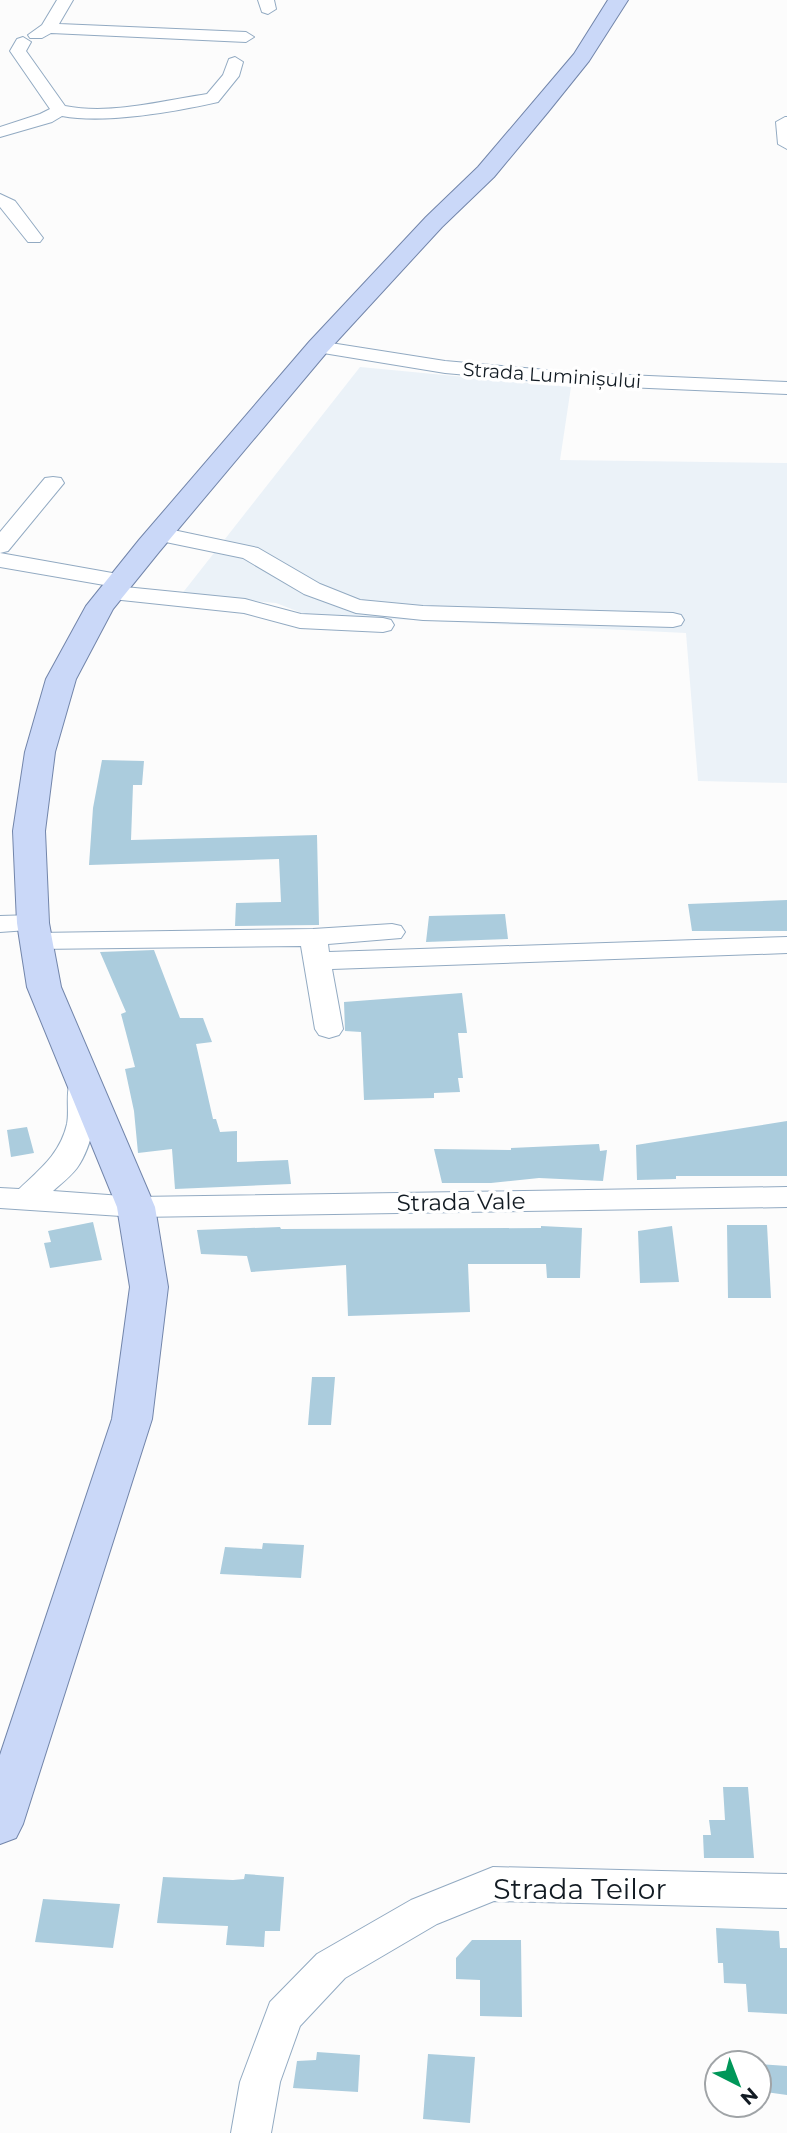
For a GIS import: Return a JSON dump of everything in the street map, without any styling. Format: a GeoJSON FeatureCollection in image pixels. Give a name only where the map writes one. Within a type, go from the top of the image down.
{"type":"FeatureCollection","features":[{"type":"Feature","properties":{"kind":"main road"},"geometry":{"type":"LineString","coordinates":[[0,1824],[132,1419],[149,1287],[136,1207],[44,987],[34,932],[29,831],[40,752],[61,678],[100,606],[116,586],[318,347],[505,150],[582,57],[618,0]]}},
{"type":"Feature","properties":{"kind":"street"},"geometry":{"type":"LineString","coordinates":[[0,46],[23,42],[48,28],[65,0]]}},
{"type":"Feature","properties":{"kind":"street"},"geometry":{"type":"LineString","coordinates":[[48,28],[246,37]]}},
{"type":"Feature","properties":{"kind":"street"},"geometry":{"type":"LineString","coordinates":[[23,42],[18,51],[59,110]]}},
{"type":"Feature","properties":{"kind":"street"},"geometry":{"type":"LineString","coordinates":[[0,132],[46,118],[59,110],[79,114],[109,114],[212,98],[232,76],[235,62]]}},
{"type":"Feature","properties":{"kind":"street"},"geometry":{"type":"LineString","coordinates":[[787,122],[787,144]]}},
{"type":"Feature","properties":{"kind":"street"},"geometry":{"type":"LineString","coordinates":[[0,199],[9,205],[34,237]]}},
{"type":"Feature","properties":{"kind":"street","name":"Strada Luminișului"},"geometry":{"type":"LineString","coordinates":[[318,347],[445,367],[580,379],[787,388]]}},
{"type":"Feature","properties":{"kind":"street"},"geometry":{"type":"LineString","coordinates":[[0,546],[53,482]]}},
{"type":"Feature","properties":{"kind":"street"},"geometry":{"type":"LineString","coordinates":[[159,534],[250,553],[312,589],[356,606],[423,612],[673,621]]}},
{"type":"Feature","properties":{"kind":"street"},"geometry":{"type":"LineString","coordinates":[[0,560],[116,586],[245,606],[300,621],[582,635]]}},
{"type":"Feature","properties":{"kind":"street"},"geometry":{"type":"LineString","coordinates":[[0,924],[34,932],[316,949],[787,945]]}},
{"type":"Feature","properties":{"kind":"street"},"geometry":{"type":"LineString","coordinates":[[316,949],[392,932]]}},
{"type":"Feature","properties":{"kind":"street"},"geometry":{"type":"LineString","coordinates":[[316,949],[329,1029]]}},
{"type":"Feature","properties":{"kind":"street"},"geometry":{"type":"LineString","coordinates":[[13,1198],[66,1161],[81,1124],[83,1083]]}},
{"type":"Feature","properties":{"kind":"street","name":"Strada Vale"},"geometry":{"type":"LineString","coordinates":[[13,1198],[136,1207],[787,1197]]}},
{"type":"Feature","properties":{"kind":"street","name":"Strada Teilor"},"geometry":{"type":"LineString","coordinates":[[251,2133],[260,2082],[284,2015],[331,1966],[424,1912],[493,1884],[787,1891]]}},
{"type":"Feature","properties":{"kind":"shaded area"},"geometry":{"type":"Polygon","coordinates":[[[360,367],[571,387],[560,460],[787,463],[787,783],[698,781],[686,633],[307,615],[276,603],[181,595],[360,367]]]}},
{"type":"Feature","properties":{"kind":"building"},"geometry":{"type":"Polygon","coordinates":[[[102,760],[144,761],[142,785],[133,785],[131,840],[317,835],[319,925],[235,926],[236,903],[281,902],[279,859],[89,865],[93,808],[102,760]]]}},
{"type":"Feature","properties":{"kind":"building"},"geometry":{"type":"Polygon","coordinates":[[[787,900],[787,931],[692,931],[688,904],[787,900]]]}},
{"type":"Feature","properties":{"kind":"building"},"geometry":{"type":"Polygon","coordinates":[[[505,914],[508,939],[426,942],[429,916],[505,914]]]}},
{"type":"Feature","properties":{"kind":"building"},"geometry":{"type":"Polygon","coordinates":[[[154,950],[180,1018],[203,1018],[212,1042],[196,1044],[213,1119],[216,1119],[220,1132],[237,1131],[237,1162],[288,1160],[291,1184],[175,1189],[172,1149],[138,1153],[134,1111],[125,1069],[135,1067],[121,1014],[126,1012],[100,952],[154,950]]]}},
{"type":"Feature","properties":{"kind":"building"},"geometry":{"type":"Polygon","coordinates":[[[462,993],[467,1033],[458,1033],[463,1078],[458,1078],[460,1092],[434,1093],[434,1098],[364,1100],[361,1032],[345,1031],[344,1002],[462,993]]]}},
{"type":"Feature","properties":{"kind":"building"},"geometry":{"type":"Polygon","coordinates":[[[787,1121],[787,1176],[676,1176],[676,1179],[637,1180],[636,1145],[787,1121]]]}},
{"type":"Feature","properties":{"kind":"building"},"geometry":{"type":"Polygon","coordinates":[[[27,1127],[34,1153],[11,1157],[7,1130],[27,1127]]]}},
{"type":"Feature","properties":{"kind":"building"},"geometry":{"type":"Polygon","coordinates":[[[599,1144],[600,1151],[607,1150],[603,1181],[539,1178],[491,1183],[442,1183],[434,1149],[511,1150],[599,1144]]]}},
{"type":"Feature","properties":{"kind":"building"},"geometry":{"type":"Polygon","coordinates":[[[93,1222],[102,1260],[50,1268],[44,1243],[51,1242],[48,1231],[93,1222]]]}},
{"type":"Feature","properties":{"kind":"building"},"geometry":{"type":"Polygon","coordinates":[[[727,1225],[767,1225],[771,1298],[728,1298],[727,1225]]]}},
{"type":"Feature","properties":{"kind":"building"},"geometry":{"type":"Polygon","coordinates":[[[672,1226],[679,1282],[640,1283],[638,1231],[672,1226]]]}},
{"type":"Feature","properties":{"kind":"building"},"geometry":{"type":"Polygon","coordinates":[[[280,1227],[582,1228],[580,1278],[547,1278],[546,1264],[468,1264],[470,1312],[348,1316],[346,1265],[251,1272],[247,1256],[201,1254],[197,1230],[280,1227]]]}},
{"type":"Feature","properties":{"kind":"building"},"geometry":{"type":"Polygon","coordinates":[[[312,1377],[335,1377],[331,1425],[308,1425],[312,1377]]]}},
{"type":"Feature","properties":{"kind":"building"},"geometry":{"type":"Polygon","coordinates":[[[263,1543],[304,1545],[301,1578],[220,1574],[225,1547],[262,1549],[263,1543]]]}},
{"type":"Feature","properties":{"kind":"building"},"geometry":{"type":"Polygon","coordinates":[[[723,1787],[748,1787],[754,1858],[704,1858],[703,1835],[711,1835],[709,1820],[725,1820],[723,1787]]]}},
{"type":"Feature","properties":{"kind":"building"},"geometry":{"type":"Polygon","coordinates":[[[245,1874],[284,1877],[280,1931],[265,1931],[264,1947],[226,1945],[228,1926],[157,1923],[163,1877],[233,1880],[244,1879],[245,1874]]]}},
{"type":"Feature","properties":{"kind":"building"},"geometry":{"type":"Polygon","coordinates":[[[43,1899],[120,1904],[113,1948],[35,1942],[43,1899]]]}},
{"type":"Feature","properties":{"kind":"building"},"geometry":{"type":"Polygon","coordinates":[[[716,1928],[779,1931],[780,1948],[787,1948],[787,2014],[748,2012],[746,1984],[724,1983],[723,1963],[718,1963],[716,1928]]]}},
{"type":"Feature","properties":{"kind":"building"},"geometry":{"type":"Polygon","coordinates":[[[472,1940],[521,1940],[522,2017],[480,2016],[480,1980],[456,1979],[456,1958],[472,1940]]]}},
{"type":"Feature","properties":{"kind":"building"},"geometry":{"type":"Polygon","coordinates":[[[317,2052],[360,2055],[358,2092],[293,2088],[297,2061],[316,2060],[317,2052]]]}},
{"type":"Feature","properties":{"kind":"building"},"geometry":{"type":"Polygon","coordinates":[[[428,2054],[475,2057],[470,2123],[423,2119],[428,2054]]]}},
{"type":"Feature","properties":{"kind":"building"},"geometry":{"type":"Polygon","coordinates":[[[773,2065],[787,2066],[787,2095],[773,2093],[773,2065]]]}}]}
